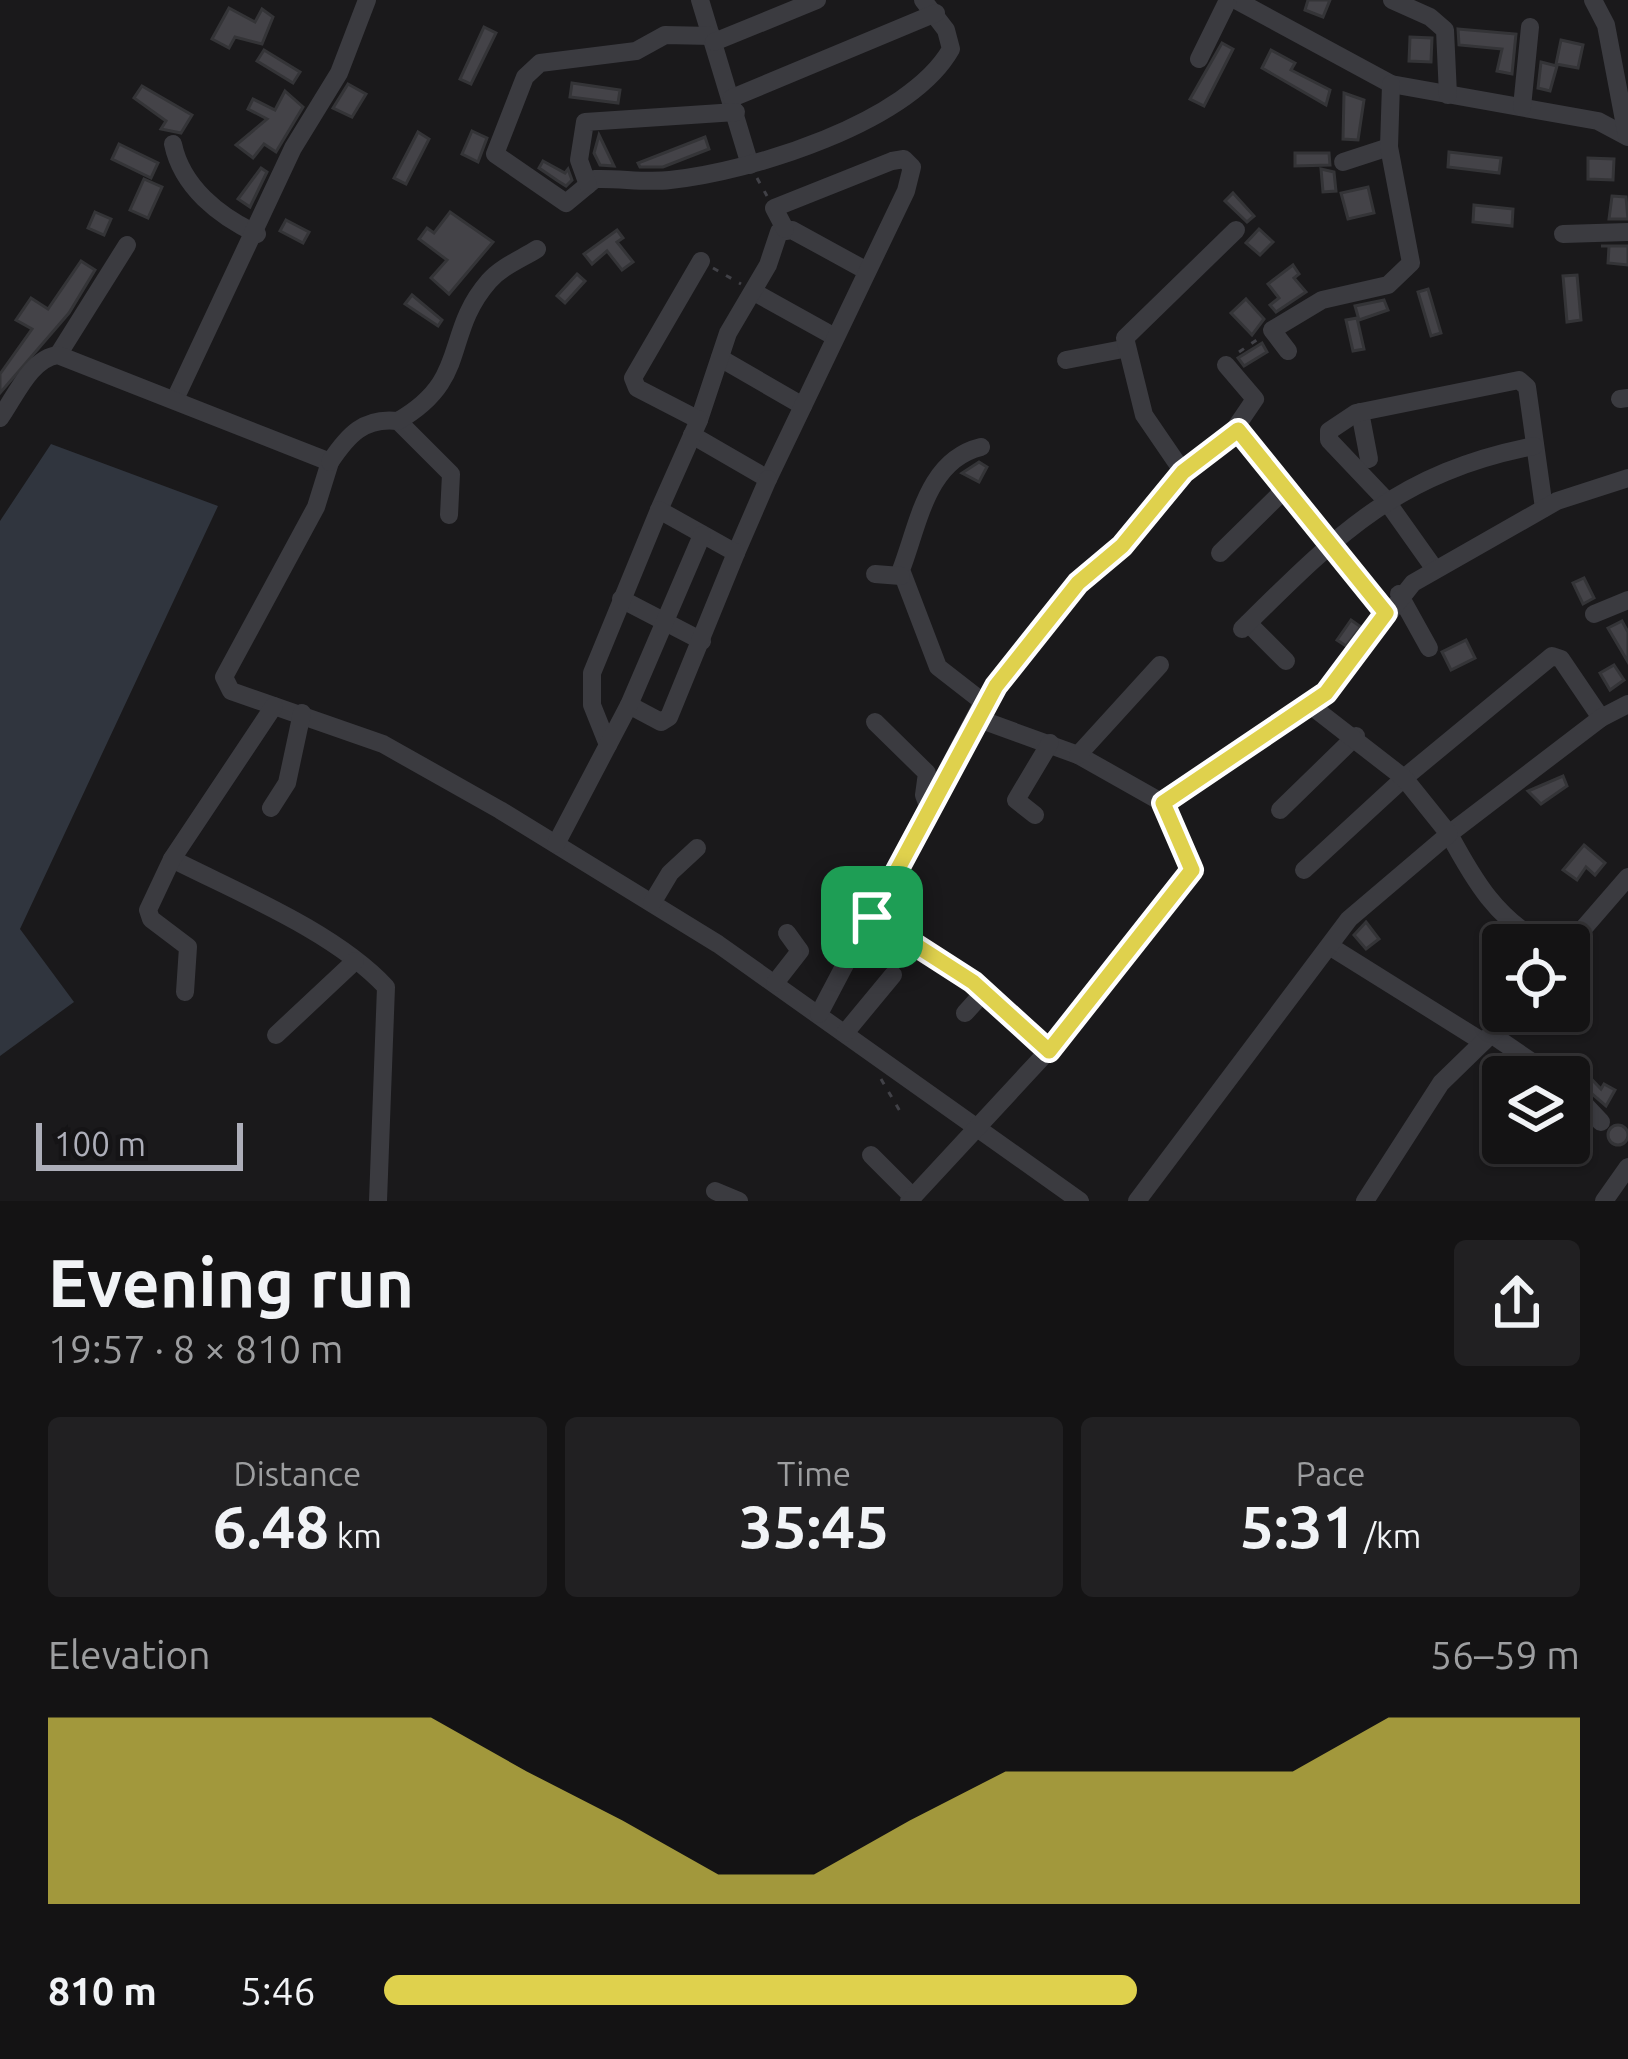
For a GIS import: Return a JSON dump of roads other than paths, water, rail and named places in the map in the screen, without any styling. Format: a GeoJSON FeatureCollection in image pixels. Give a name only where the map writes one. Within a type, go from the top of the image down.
{"type":"FeatureCollection","features":[{"type":"Feature","properties":{"kind":"street"},"geometry":{"type":"LineString","coordinates":[[176,397],[257,234],[293,148],[339,73],[367,0]]}},
{"type":"Feature","properties":{"kind":"street"},"geometry":{"type":"LineString","coordinates":[[700,0],[750,165]]}},
{"type":"Feature","properties":{"kind":"street"},"geometry":{"type":"LineString","coordinates":[[588,184],[580,167],[585,122],[734,105],[929,7],[951,50],[902,101],[750,165],[668,181],[595,179],[566,203],[495,154],[530,69],[636,51],[665,35],[713,39],[817,0]]}},
{"type":"Feature","properties":{"kind":"street"},"geometry":{"type":"LineString","coordinates":[[1199,59],[1232,0],[1391,84],[1598,121],[1628,136]]}},
{"type":"Feature","properties":{"kind":"street"},"geometry":{"type":"LineString","coordinates":[[1392,0],[1441,24],[1448,95]]}},
{"type":"Feature","properties":{"kind":"street"},"geometry":{"type":"LineString","coordinates":[[1593,0],[1606,25],[1628,136]]}},
{"type":"Feature","properties":{"kind":"street"},"geometry":{"type":"LineString","coordinates":[[1522,107],[1529,27]]}},
{"type":"Feature","properties":{"kind":"street"},"geometry":{"type":"LineString","coordinates":[[1288,351],[1272,331],[1322,300],[1388,285],[1409,267],[1389,147],[1391,84]]}},
{"type":"Feature","properties":{"kind":"street"},"geometry":{"type":"LineString","coordinates":[[173,145],[183,174],[217,211],[257,234]]}},
{"type":"Feature","properties":{"kind":"street"},"geometry":{"type":"LineString","coordinates":[[1343,161],[1389,147]]}},
{"type":"Feature","properties":{"kind":"street"},"geometry":{"type":"LineString","coordinates":[[628,705],[666,720],[768,479],[906,191],[912,167],[904,159],[774,208],[785,229],[867,271]]}},
{"type":"Feature","properties":{"kind":"street"},"geometry":{"type":"LineString","coordinates":[[608,745],[592,705],[592,673],[696,427],[720,358],[785,229]]}},
{"type":"Feature","properties":{"kind":"street"},"geometry":{"type":"LineString","coordinates":[[1183,472],[1144,415],[1123,349],[1134,327],[1236,230]]}},
{"type":"Feature","properties":{"kind":"street"},"geometry":{"type":"LineString","coordinates":[[1563,234],[1628,232]]}},
{"type":"Feature","properties":{"kind":"street"},"geometry":{"type":"LineString","coordinates":[[58,355],[127,245]]}},
{"type":"Feature","properties":{"kind":"street"},"geometry":{"type":"LineString","coordinates":[[398,421],[442,388],[464,324],[488,282],[537,249]]}},
{"type":"Feature","properties":{"kind":"street"},"geometry":{"type":"LineString","coordinates":[[701,261],[633,383],[768,479]]}},
{"type":"Feature","properties":{"kind":"street"},"geometry":{"type":"LineString","coordinates":[[754,292],[835,337]]}},
{"type":"Feature","properties":{"kind":"street"},"geometry":{"type":"LineString","coordinates":[[1066,359],[1123,349]]}},
{"type":"Feature","properties":{"kind":"street"},"geometry":{"type":"LineString","coordinates":[[0,418],[36,366],[46,356],[58,355],[176,397],[330,462]]}},
{"type":"Feature","properties":{"kind":"street"},"geometry":{"type":"LineString","coordinates":[[720,358],[803,406]]}},
{"type":"Feature","properties":{"kind":"street"},"geometry":{"type":"LineString","coordinates":[[1226,365],[1255,399],[1236,423],[1238,430],[1386,613]]}},
{"type":"Feature","properties":{"kind":"street"},"geometry":{"type":"LineString","coordinates":[[1434,568],[1385,499],[1326,435],[1360,412],[1519,380],[1527,387],[1544,508]]}},
{"type":"Feature","properties":{"kind":"street"},"geometry":{"type":"LineString","coordinates":[[1360,412],[1369,459]]}},
{"type":"Feature","properties":{"kind":"street"},"geometry":{"type":"LineString","coordinates":[[449,515],[454,487],[445,461],[398,421],[377,418],[360,428],[330,462],[316,507],[224,677],[243,699],[302,713],[383,743],[556,844],[775,983],[1080,1201]]}},
{"type":"Feature","properties":{"kind":"street"},"geometry":{"type":"LineString","coordinates":[[819,1014],[981,711],[1062,599],[1122,546],[1183,472],[1238,430]]}},
{"type":"Feature","properties":{"kind":"street"},"geometry":{"type":"LineString","coordinates":[[1286,661],[1245,626],[1328,546],[1385,499],[1469,459],[1534,446]]}},
{"type":"Feature","properties":{"kind":"street"},"geometry":{"type":"LineString","coordinates":[[871,1155],[911,1199],[1049,1051],[1192,870],[1163,803],[1078,755],[981,711],[938,668],[902,576],[924,504],[944,465],[960,452],[981,447]]}},
{"type":"Feature","properties":{"kind":"street"},"geometry":{"type":"LineString","coordinates":[[1163,803],[1326,693],[1399,594],[1434,568],[1544,508],[1628,478]]}},
{"type":"Feature","properties":{"kind":"street"},"geometry":{"type":"LineString","coordinates":[[1220,553],[1283,491]]}},
{"type":"Feature","properties":{"kind":"street"},"geometry":{"type":"LineString","coordinates":[[659,510],[736,553]]}},
{"type":"Feature","properties":{"kind":"street"},"geometry":{"type":"LineString","coordinates":[[556,844],[628,705],[703,536]]}},
{"type":"Feature","properties":{"kind":"street"},"geometry":{"type":"LineString","coordinates":[[875,574],[902,576]]}},
{"type":"Feature","properties":{"kind":"street"},"geometry":{"type":"LineString","coordinates":[[1399,594],[1430,648]]}},
{"type":"Feature","properties":{"kind":"street"},"geometry":{"type":"LineString","coordinates":[[620,599],[702,641]]}},
{"type":"Feature","properties":{"kind":"street"},"geometry":{"type":"LineString","coordinates":[[1594,614],[1628,600]]}},
{"type":"Feature","properties":{"kind":"street"},"geometry":{"type":"LineString","coordinates":[[1304,869],[1404,778],[1552,656],[1561,659],[1601,718]]}},
{"type":"Feature","properties":{"kind":"street"},"geometry":{"type":"LineString","coordinates":[[1078,755],[1160,665]]}},
{"type":"Feature","properties":{"kind":"street"},"geometry":{"type":"LineString","coordinates":[[1137,1201],[1349,919],[1449,834],[1601,718],[1628,704]]}},
{"type":"Feature","properties":{"kind":"street"},"geometry":{"type":"LineString","coordinates":[[1310,705],[1356,736],[1404,778],[1449,834],[1481,894],[1511,924]]}},
{"type":"Feature","properties":{"kind":"street"},"geometry":{"type":"LineString","coordinates":[[185,992],[188,947],[148,915],[172,859],[274,706]]}},
{"type":"Feature","properties":{"kind":"street"},"geometry":{"type":"LineString","coordinates":[[271,808],[287,782],[302,713]]}},
{"type":"Feature","properties":{"kind":"street"},"geometry":{"type":"LineString","coordinates":[[875,722],[927,773],[924,796],[930,812]]}},
{"type":"Feature","properties":{"kind":"street"},"geometry":{"type":"LineString","coordinates":[[1280,810],[1356,736]]}},
{"type":"Feature","properties":{"kind":"street"},"geometry":{"type":"LineString","coordinates":[[1035,815],[1016,800],[1050,743]]}},
{"type":"Feature","properties":{"kind":"street"},"geometry":{"type":"LineString","coordinates":[[652,903],[670,873],[697,848]]}},
{"type":"Feature","properties":{"kind":"street"},"geometry":{"type":"LineString","coordinates":[[172,859],[355,961],[382,982],[389,996],[377,1201]]}},
{"type":"Feature","properties":{"kind":"street"},"geometry":{"type":"LineString","coordinates":[[1589,924],[1625,887]]}},
{"type":"Feature","properties":{"kind":"street"},"geometry":{"type":"LineString","coordinates":[[872,917],[985,992],[1049,1051]]}},
{"type":"Feature","properties":{"kind":"street"},"geometry":{"type":"LineString","coordinates":[[775,983],[800,951],[787,933]]}},
{"type":"Feature","properties":{"kind":"street"},"geometry":{"type":"LineString","coordinates":[[1331,947],[1518,1056]]}},
{"type":"Feature","properties":{"kind":"street"},"geometry":{"type":"LineString","coordinates":[[276,1035],[355,961]]}},
{"type":"Feature","properties":{"kind":"street"},"geometry":{"type":"LineString","coordinates":[[845,1033],[893,975]]}},
{"type":"Feature","properties":{"kind":"street"},"geometry":{"type":"LineString","coordinates":[[965,1013],[985,992]]}},
{"type":"Feature","properties":{"kind":"street"},"geometry":{"type":"LineString","coordinates":[[1365,1201],[1441,1083],[1493,1032]]}},
{"type":"Feature","properties":{"kind":"street"},"geometry":{"type":"LineString","coordinates":[[1590,1110],[1601,1122]]}},
{"type":"Feature","properties":{"kind":"street"},"geometry":{"type":"LineString","coordinates":[[1604,1201],[1628,1167]]}},
{"type":"Feature","properties":{"kind":"street"},"geometry":{"type":"LineString","coordinates":[[715,1191],[739,1201]]}}]}
